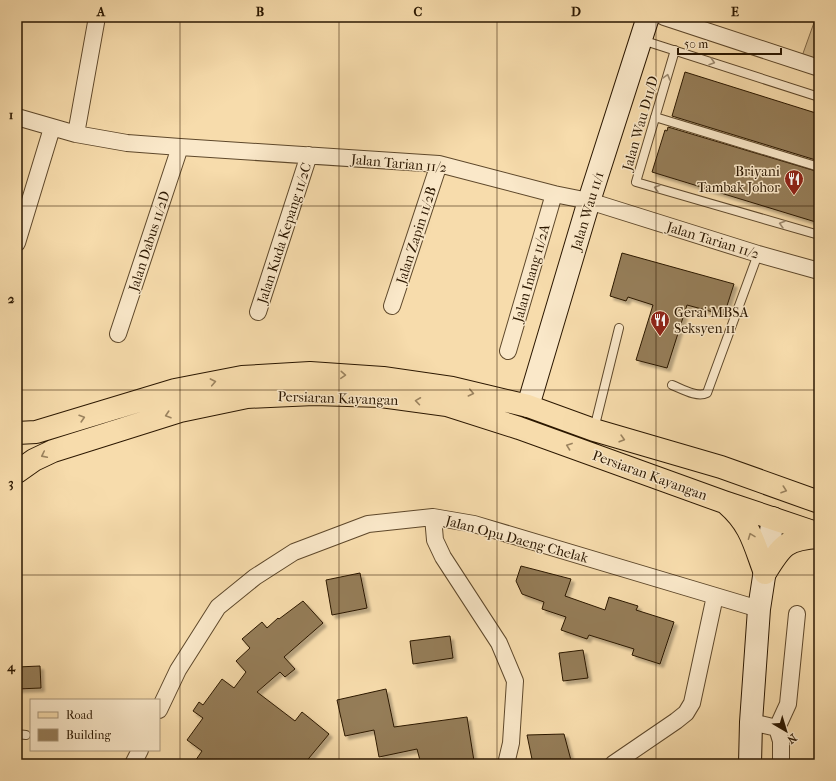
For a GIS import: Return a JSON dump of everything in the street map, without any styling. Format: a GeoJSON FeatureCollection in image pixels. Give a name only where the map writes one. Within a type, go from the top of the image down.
{"type":"FeatureCollection","features":[{"type":"Feature","properties":{"kind":"main road","name":"Persiaran Kayangan"},"geometry":{"type":"LineString","coordinates":[[17,433],[36,432],[175,390],[242,377],[310,373],[383,378],[452,388],[528,406],[594,430],[721,468],[819,502]]}},
{"type":"Feature","properties":{"kind":"main road","name":"Persiaran Kayangan"},"geometry":{"type":"LineString","coordinates":[[17,472],[34,460],[53,451],[180,411],[217,403],[247,397],[284,395],[314,394],[381,396],[447,405],[519,428],[819,535]]}},
{"type":"Feature","properties":{"kind":"main road"},"geometry":{"type":"LineString","coordinates":[[721,468],[763,496],[773,512],[773,518]]}},
{"type":"Feature","properties":{"kind":"main road"},"geometry":{"type":"LineString","coordinates":[[724,502],[737,513],[749,530],[765,573]]}},
{"type":"Feature","properties":{"kind":"main road"},"geometry":{"type":"LineString","coordinates":[[765,573],[778,551],[789,542],[819,535]]}},
{"type":"Feature","properties":{"kind":"street"},"geometry":{"type":"LineString","coordinates":[[76,134],[97,17]]}},
{"type":"Feature","properties":{"kind":"street","name":"Jalan Wau 11/1"},"geometry":{"type":"LineString","coordinates":[[528,406],[589,201],[648,17]]}},
{"type":"Feature","properties":{"kind":"street"},"geometry":{"type":"LineString","coordinates":[[664,17],[819,68]]}},
{"type":"Feature","properties":{"kind":"street","name":"Jalan Tarian 11/2"},"geometry":{"type":"LineString","coordinates":[[17,117],[76,134],[127,143],[180,148],[439,164],[554,194],[589,201],[758,254],[818,268]]}},
{"type":"Feature","properties":{"kind":"street"},"geometry":{"type":"LineString","coordinates":[[17,243],[52,128]]}},
{"type":"Feature","properties":{"kind":"street","name":"Jalan Dabus 11/2D"},"geometry":{"type":"LineString","coordinates":[[118,334],[180,148]]}},
{"type":"Feature","properties":{"kind":"street","name":"Jalan Kuda Kepang 11/2C"},"geometry":{"type":"LineString","coordinates":[[258,312],[309,155]]}},
{"type":"Feature","properties":{"kind":"street","name":"Jalan Zapin 11/2B"},"geometry":{"type":"LineString","coordinates":[[392,306],[439,164]]}},
{"type":"Feature","properties":{"kind":"street","name":"Jalan Inang 11/2A"},"geometry":{"type":"LineString","coordinates":[[508,351],[554,194]]}},
{"type":"Feature","properties":{"kind":"street"},"geometry":{"type":"LineString","coordinates":[[433,517],[435,540],[443,558],[500,643],[515,681],[511,743],[506,764]]}},
{"type":"Feature","properties":{"kind":"street","name":"Jalan Opu Daeng Chelak"},"geometry":{"type":"LineString","coordinates":[[160,708],[178,670],[218,607],[255,577],[294,552],[368,524],[433,517],[474,524],[760,609]]}},
{"type":"Feature","properties":{"kind":"street"},"geometry":{"type":"LineString","coordinates":[[750,764],[750,722],[760,609],[773,518]]}},
{"type":"Feature","properties":{"kind":"street"},"geometry":{"type":"LineString","coordinates":[[613,764],[676,721],[686,712],[692,703],[715,596]]}},
{"type":"Feature","properties":{"kind":"street"},"geometry":{"type":"LineString","coordinates":[[781,764],[781,741],[777,728],[788,704],[797,614]]}},
{"type":"Feature","properties":{"kind":"street"},"geometry":{"type":"LineString","coordinates":[[750,722],[777,728]]}},
{"type":"Feature","properties":{"kind":"street"},"geometry":{"type":"LineString","coordinates":[[133,764],[140,751]]}},
{"type":"Feature","properties":{"kind":"lane"},"geometry":{"type":"LineString","coordinates":[[642,39],[819,97]]}},
{"type":"Feature","properties":{"kind":"lane","name":"Jalan Wau D11/D"},"geometry":{"type":"LineString","coordinates":[[675,50],[636,182],[819,235]]}},
{"type":"Feature","properties":{"kind":"lane"},"geometry":{"type":"LineString","coordinates":[[655,117],[819,167]]}},
{"type":"Feature","properties":{"kind":"lane"},"geometry":{"type":"LineString","coordinates":[[672,386],[698,395],[707,393],[758,254]]}},
{"type":"Feature","properties":{"kind":"lane"},"geometry":{"type":"LineString","coordinates":[[594,430],[619,328]]}},
{"type":"Feature","properties":{"kind":"lane"},"geometry":{"type":"LineString","coordinates":[[17,734],[26,735]]}},
{"type":"Feature","properties":{"kind":"shaded area"},"geometry":{"type":"Polygon","coordinates":[[[816,17],[819,17],[819,65],[801,59],[816,17]]]}},
{"type":"Feature","properties":{"kind":"building"},"geometry":{"type":"Polygon","coordinates":[[[685,72],[819,114],[819,161],[672,116],[685,72]]]}},
{"type":"Feature","properties":{"kind":"building"},"geometry":{"type":"Polygon","coordinates":[[[668,127],[819,172],[819,223],[652,172],[665,130],[667,131],[668,127]]]}},
{"type":"Feature","properties":{"kind":"building","name":"Gerai MBSA Seksyen 11"},"geometry":{"type":"Polygon","coordinates":[[[622,253],[734,284],[724,315],[687,305],[667,368],[636,360],[653,305],[628,297],[626,301],[610,296],[622,253]]]}},
{"type":"Feature","properties":{"kind":"building"},"geometry":{"type":"Polygon","coordinates":[[[521,566],[571,579],[565,596],[605,610],[609,597],[638,606],[636,610],[674,622],[660,664],[632,655],[634,649],[589,635],[587,639],[561,630],[566,617],[542,609],[544,602],[522,594],[516,581],[521,566]]]}},
{"type":"Feature","properties":{"kind":"building"},"geometry":{"type":"Polygon","coordinates":[[[360,573],[367,608],[332,615],[326,580],[360,573]]]}},
{"type":"Feature","properties":{"kind":"building"},"geometry":{"type":"Polygon","coordinates":[[[303,601],[323,623],[284,657],[295,669],[285,677],[280,672],[257,692],[295,721],[302,712],[329,734],[304,764],[193,764],[202,751],[187,740],[203,718],[193,711],[199,702],[203,705],[222,679],[234,688],[246,672],[236,661],[250,648],[242,639],[262,622],[267,628],[278,618],[279,619],[303,601]]]}},
{"type":"Feature","properties":{"kind":"building"},"geometry":{"type":"Polygon","coordinates":[[[450,636],[453,658],[413,664],[410,641],[450,636]]]}},
{"type":"Feature","properties":{"kind":"building"},"geometry":{"type":"Polygon","coordinates":[[[583,650],[588,678],[563,681],[559,653],[583,650]]]}},
{"type":"Feature","properties":{"kind":"building"},"geometry":{"type":"Polygon","coordinates":[[[40,666],[41,688],[17,689],[17,667],[40,666]]]}},
{"type":"Feature","properties":{"kind":"building"},"geometry":{"type":"Polygon","coordinates":[[[386,689],[394,727],[467,717],[474,761],[460,764],[421,764],[417,749],[379,757],[374,730],[345,736],[337,700],[386,689]]]}},
{"type":"Feature","properties":{"kind":"building"},"geometry":{"type":"Polygon","coordinates":[[[564,734],[572,764],[533,764],[527,735],[564,734]]]}},
{"type":"Feature","properties":{"kind":"place","name":"Briyani Tambak Johor"},"geometry":{"type":"Point","coordinates":[794,196]}},
{"type":"Feature","properties":{"kind":"place","name":"Gerai MBSA Seksyen 11"},"geometry":{"type":"Point","coordinates":[660,337]}}]}
